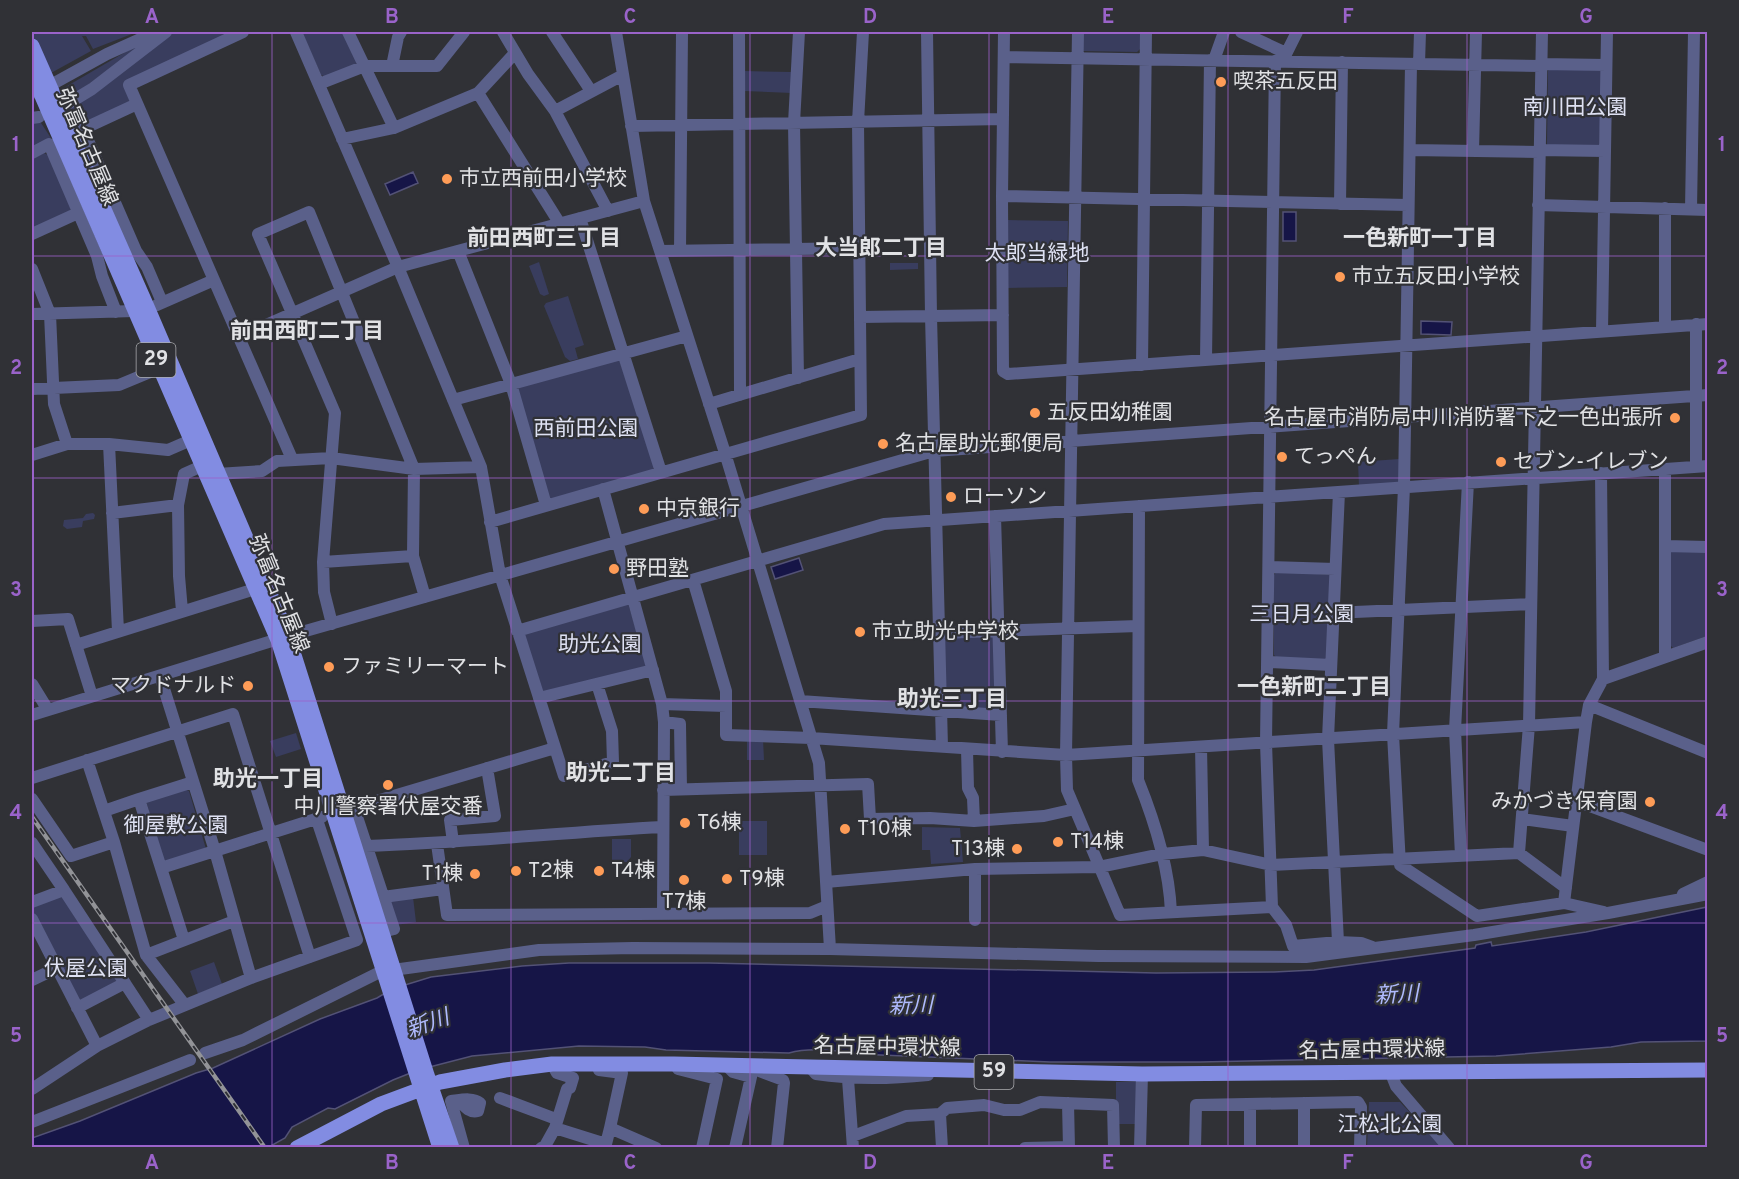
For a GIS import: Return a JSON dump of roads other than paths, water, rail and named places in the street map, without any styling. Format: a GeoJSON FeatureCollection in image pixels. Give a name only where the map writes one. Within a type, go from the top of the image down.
{"type":"FeatureCollection","features":[{"type":"Feature","properties":{"kind":"main road","name":"弥富名古屋線"},"geometry":{"type":"LineString","coordinates":[[32,46],[38,82],[217,474],[283,638],[343,811],[390,977],[424,1082],[440,1148]]}},
{"type":"Feature","properties":{"kind":"main road","name":"弥富名古屋線"},"geometry":{"type":"LineString","coordinates":[[141,310],[160,368],[255,589],[283,638]]}},
{"type":"Feature","properties":{"kind":"main road","name":"名古屋中環状線"},"geometry":{"type":"LineString","coordinates":[[297,1148],[424,1082],[552,1064],[674,1064],[1142,1074],[1707,1070]]}},
{"type":"Feature","properties":{"kind":"main road","name":"弥富名古屋線"},"geometry":{"type":"LineString","coordinates":[[424,1082],[452,1148]]}},
{"type":"Feature","properties":{"kind":"street"},"geometry":{"type":"LineString","coordinates":[[38,82],[156,32]]}},
{"type":"Feature","properties":{"kind":"street"},"geometry":{"type":"LineString","coordinates":[[69,103],[92,89],[166,32]]}},
{"type":"Feature","properties":{"kind":"street"},"geometry":{"type":"LineString","coordinates":[[243,32],[129,85],[292,459]]}},
{"type":"Feature","properties":{"kind":"street"},"geometry":{"type":"LineString","coordinates":[[296,32],[399,267],[481,468],[500,575],[564,776],[613,762],[612,731],[597,684]]}},
{"type":"Feature","properties":{"kind":"street"},"geometry":{"type":"LineString","coordinates":[[348,32],[394,128]]}},
{"type":"Feature","properties":{"kind":"street"},"geometry":{"type":"LineString","coordinates":[[392,66],[401,32]]}},
{"type":"Feature","properties":{"kind":"street"},"geometry":{"type":"LineString","coordinates":[[319,84],[365,66],[437,66],[464,32]]}},
{"type":"Feature","properties":{"kind":"street"},"geometry":{"type":"LineString","coordinates":[[503,32],[528,74],[555,111],[608,211]]}},
{"type":"Feature","properties":{"kind":"street"},"geometry":{"type":"LineString","coordinates":[[552,32],[591,91]]}},
{"type":"Feature","properties":{"kind":"street"},"geometry":{"type":"LineString","coordinates":[[616,32],[644,201],[725,453],[819,763],[830,949]]}},
{"type":"Feature","properties":{"kind":"street"},"geometry":{"type":"LineString","coordinates":[[680,251],[682,32]]}},
{"type":"Feature","properties":{"kind":"street"},"geometry":{"type":"LineString","coordinates":[[739,32],[740,394]]}},
{"type":"Feature","properties":{"kind":"street"},"geometry":{"type":"LineString","coordinates":[[798,378],[794,123],[799,32]]}},
{"type":"Feature","properties":{"kind":"street"},"geometry":{"type":"LineString","coordinates":[[490,522],[861,415],[858,122],[862,32]]}},
{"type":"Feature","properties":{"kind":"street"},"geometry":{"type":"LineString","coordinates":[[927,32],[931,316],[942,747]]}},
{"type":"Feature","properties":{"kind":"street"},"geometry":{"type":"LineString","coordinates":[[517,631],[884,524],[1702,466],[1702,324],[1073,370],[1008,374],[1003,371],[1004,32]]}},
{"type":"Feature","properties":{"kind":"street"},"geometry":{"type":"LineString","coordinates":[[1078,32],[1067,790],[1120,915],[1272,907]]}},
{"type":"Feature","properties":{"kind":"street"},"geometry":{"type":"LineString","coordinates":[[1142,365],[1146,32]]}},
{"type":"Feature","properties":{"kind":"street"},"geometry":{"type":"LineString","coordinates":[[1206,360],[1212,60],[1224,32]]}},
{"type":"Feature","properties":{"kind":"street"},"geometry":{"type":"LineString","coordinates":[[1240,32],[1281,58]]}},
{"type":"Feature","properties":{"kind":"street"},"geometry":{"type":"LineString","coordinates":[[1297,32],[1281,58],[1274,202],[1266,743],[1272,907],[1286,925],[1293,946],[1338,942],[1361,943],[1375,949]]}},
{"type":"Feature","properties":{"kind":"street"},"geometry":{"type":"LineString","coordinates":[[1420,32],[1415,64],[1410,150],[1404,487],[1393,734],[1400,865],[1477,916],[1564,903],[1608,913]]}},
{"type":"Feature","properties":{"kind":"street"},"geometry":{"type":"LineString","coordinates":[[1473,151],[1476,32]]}},
{"type":"Feature","properties":{"kind":"street"},"geometry":{"type":"LineString","coordinates":[[1519,853],[1529,725],[1542,32]]}},
{"type":"Feature","properties":{"kind":"street"},"geometry":{"type":"LineString","coordinates":[[1602,331],[1607,32]]}},
{"type":"Feature","properties":{"kind":"street"},"geometry":{"type":"LineString","coordinates":[[1691,209],[1694,32]]}},
{"type":"Feature","properties":{"kind":"street"},"geometry":{"type":"LineString","coordinates":[[342,139],[394,128],[478,93],[515,53]]}},
{"type":"Feature","properties":{"kind":"street"},"geometry":{"type":"LineString","coordinates":[[1004,57],[1212,60],[1281,58],[1342,62],[1476,65],[1606,64]]}},
{"type":"Feature","properties":{"kind":"street"},"geometry":{"type":"LineString","coordinates":[[1340,204],[1342,62]]}},
{"type":"Feature","properties":{"kind":"street"},"geometry":{"type":"LineString","coordinates":[[555,111],[622,75]]}},
{"type":"Feature","properties":{"kind":"street"},"geometry":{"type":"LineString","coordinates":[[478,93],[560,224]]}},
{"type":"Feature","properties":{"kind":"street"},"geometry":{"type":"LineString","coordinates":[[137,104],[83,129],[136,251],[147,267],[162,303]]}},
{"type":"Feature","properties":{"kind":"street"},"geometry":{"type":"LineString","coordinates":[[631,126],[1003,119]]}},
{"type":"Feature","properties":{"kind":"street"},"geometry":{"type":"LineString","coordinates":[[32,153],[49,144],[98,256],[102,276],[116,312]]}},
{"type":"Feature","properties":{"kind":"street"},"geometry":{"type":"LineString","coordinates":[[1410,150],[1605,151]]}},
{"type":"Feature","properties":{"kind":"street"},"geometry":{"type":"LineString","coordinates":[[1002,196],[1408,205]]}},
{"type":"Feature","properties":{"kind":"street"},"geometry":{"type":"LineString","coordinates":[[239,337],[399,267],[644,201]]}},
{"type":"Feature","properties":{"kind":"street"},"geometry":{"type":"LineString","coordinates":[[1538,205],[1707,210]]}},
{"type":"Feature","properties":{"kind":"street"},"geometry":{"type":"LineString","coordinates":[[1665,208],[1665,327]]}},
{"type":"Feature","properties":{"kind":"street"},"geometry":{"type":"LineString","coordinates":[[332,624],[324,592],[323,562],[335,413],[258,234],[309,212],[414,469],[413,556],[425,597]]}},
{"type":"Feature","properties":{"kind":"street"},"geometry":{"type":"LineString","coordinates":[[32,234],[78,213]]}},
{"type":"Feature","properties":{"kind":"street"},"geometry":{"type":"LineString","coordinates":[[580,218],[661,472]]}},
{"type":"Feature","properties":{"kind":"street"},"geometry":{"type":"LineString","coordinates":[[660,251],[859,248]]}},
{"type":"Feature","properties":{"kind":"street"},"geometry":{"type":"LineString","coordinates":[[458,251],[511,384],[546,505]]}},
{"type":"Feature","properties":{"kind":"street"},"geometry":{"type":"LineString","coordinates":[[32,269],[50,314],[52,389],[54,404],[67,444]]}},
{"type":"Feature","properties":{"kind":"street"},"geometry":{"type":"LineString","coordinates":[[32,314],[141,310],[214,280]]}},
{"type":"Feature","properties":{"kind":"street"},"geometry":{"type":"LineString","coordinates":[[860,317],[1002,315]]}},
{"type":"Feature","properties":{"kind":"street"},"geometry":{"type":"LineString","coordinates":[[453,400],[687,336]]}},
{"type":"Feature","properties":{"kind":"street"},"geometry":{"type":"LineString","coordinates":[[709,404],[860,359]]}},
{"type":"Feature","properties":{"kind":"street"},"geometry":{"type":"LineString","coordinates":[[32,389],[119,385],[160,368]]}},
{"type":"Feature","properties":{"kind":"street"},"geometry":{"type":"LineString","coordinates":[[32,715],[283,638],[934,451],[1702,395]]}},
{"type":"Feature","properties":{"kind":"street"},"geometry":{"type":"LineString","coordinates":[[32,455],[67,444],[108,444],[168,450],[191,440]]}},
{"type":"Feature","properties":{"kind":"street"},"geometry":{"type":"LineString","coordinates":[[108,444],[118,631]]}},
{"type":"Feature","properties":{"kind":"street"},"geometry":{"type":"LineString","coordinates":[[217,474],[262,471],[277,460],[330,458],[414,469],[481,468]]}},
{"type":"Feature","properties":{"kind":"street"},"geometry":{"type":"LineString","coordinates":[[182,611],[178,505],[184,474],[202,466]]}},
{"type":"Feature","properties":{"kind":"street"},"geometry":{"type":"LineString","coordinates":[[1665,469],[1665,657]]}},
{"type":"Feature","properties":{"kind":"street"},"geometry":{"type":"LineString","coordinates":[[1564,903],[1586,722],[1589,705],[1602,679],[1601,473]]}},
{"type":"Feature","properties":{"kind":"street"},"geometry":{"type":"LineString","coordinates":[[1461,856],[1455,730],[1468,482]]}},
{"type":"Feature","properties":{"kind":"street"},"geometry":{"type":"LineString","coordinates":[[603,489],[662,704],[664,722],[663,912]]}},
{"type":"Feature","properties":{"kind":"street"},"geometry":{"type":"LineString","coordinates":[[1338,942],[1328,739],[1339,492]]}},
{"type":"Feature","properties":{"kind":"street"},"geometry":{"type":"LineString","coordinates":[[112,513],[178,505]]}},
{"type":"Feature","properties":{"kind":"street"},"geometry":{"type":"LineString","coordinates":[[1139,506],[1138,780],[1152,814],[1170,885],[1171,912]]}},
{"type":"Feature","properties":{"kind":"street"},"geometry":{"type":"LineString","coordinates":[[995,516],[1002,752]]}},
{"type":"Feature","properties":{"kind":"street"},"geometry":{"type":"LineString","coordinates":[[1665,546],[1707,547]]}},
{"type":"Feature","properties":{"kind":"street"},"geometry":{"type":"LineString","coordinates":[[323,562],[413,556]]}},
{"type":"Feature","properties":{"kind":"street"},"geometry":{"type":"LineString","coordinates":[[1269,567],[1335,569]]}},
{"type":"Feature","properties":{"kind":"street"},"geometry":{"type":"LineString","coordinates":[[693,580],[726,691],[726,735],[811,738],[1066,755],[1586,722]]}},
{"type":"Feature","properties":{"kind":"street"},"geometry":{"type":"LineString","coordinates":[[76,645],[255,589]]}},
{"type":"Feature","properties":{"kind":"street"},"geometry":{"type":"LineString","coordinates":[[1334,613],[1531,604]]}},
{"type":"Feature","properties":{"kind":"street"},"geometry":{"type":"LineString","coordinates":[[32,621],[68,619],[92,696]]}},
{"type":"Feature","properties":{"kind":"street"},"geometry":{"type":"LineString","coordinates":[[940,633],[1138,626]]}},
{"type":"Feature","properties":{"kind":"street"},"geometry":{"type":"LineString","coordinates":[[1602,679],[1707,642]]}},
{"type":"Feature","properties":{"kind":"street"},"geometry":{"type":"LineString","coordinates":[[1268,662],[1331,665]]}},
{"type":"Feature","properties":{"kind":"street"},"geometry":{"type":"LineString","coordinates":[[538,698],[654,670]]}},
{"type":"Feature","properties":{"kind":"street"},"geometry":{"type":"LineString","coordinates":[[160,676],[251,978]]}},
{"type":"Feature","properties":{"kind":"street"},"geometry":{"type":"LineString","coordinates":[[32,684],[48,710]]}},
{"type":"Feature","properties":{"kind":"street"},"geometry":{"type":"LineString","coordinates":[[800,701],[1001,715]]}},
{"type":"Feature","properties":{"kind":"street"},"geometry":{"type":"LineString","coordinates":[[662,704],[726,706]]}},
{"type":"Feature","properties":{"kind":"street"},"geometry":{"type":"LineString","coordinates":[[1589,705],[1707,753]]}},
{"type":"Feature","properties":{"kind":"street"},"geometry":{"type":"LineString","coordinates":[[32,778],[233,714],[310,957]]}},
{"type":"Feature","properties":{"kind":"street"},"geometry":{"type":"LineString","coordinates":[[664,722],[680,724],[681,789]]}},
{"type":"Feature","properties":{"kind":"street"},"geometry":{"type":"LineString","coordinates":[[1201,747],[1203,850]]}},
{"type":"Feature","properties":{"kind":"street"},"geometry":{"type":"LineString","coordinates":[[161,868],[555,748]]}},
{"type":"Feature","properties":{"kind":"street"},"geometry":{"type":"LineString","coordinates":[[967,749],[968,788],[973,798],[974,821]]}},
{"type":"Feature","properties":{"kind":"street"},"geometry":{"type":"LineString","coordinates":[[87,760],[114,842],[146,955],[184,1004]]}},
{"type":"Feature","properties":{"kind":"street"},"geometry":{"type":"LineString","coordinates":[[453,842],[450,820],[495,816],[487,768]]}},
{"type":"Feature","properties":{"kind":"street"},"geometry":{"type":"LineString","coordinates":[[104,811],[193,782]]}},
{"type":"Feature","properties":{"kind":"street"},"geometry":{"type":"LineString","coordinates":[[663,790],[868,784],[870,819],[930,818],[974,821],[1044,816],[1075,808]]}},
{"type":"Feature","properties":{"kind":"street"},"geometry":{"type":"LineString","coordinates":[[32,799],[71,856],[114,842]]}},
{"type":"Feature","properties":{"kind":"street"},"geometry":{"type":"LineString","coordinates":[[139,799],[184,940]]}},
{"type":"Feature","properties":{"kind":"street"},"geometry":{"type":"LineString","coordinates":[[1576,801],[1707,850]]}},
{"type":"Feature","properties":{"kind":"street"},"geometry":{"type":"LineString","coordinates":[[343,811],[366,846],[394,929],[390,930]]}},
{"type":"Feature","properties":{"kind":"street"},"geometry":{"type":"LineString","coordinates":[[1522,819],[1573,826]]}},
{"type":"Feature","properties":{"kind":"street"},"geometry":{"type":"LineString","coordinates":[[32,1089],[97,1046],[184,1004],[358,940],[317,820]]}},
{"type":"Feature","properties":{"kind":"street"},"geometry":{"type":"LineString","coordinates":[[366,846],[437,844],[663,827]]}},
{"type":"Feature","properties":{"kind":"street"},"geometry":{"type":"LineString","coordinates":[[32,843],[149,1020]]}},
{"type":"Feature","properties":{"kind":"street"},"geometry":{"type":"LineString","coordinates":[[437,844],[447,915],[663,912],[810,913],[827,906]]}},
{"type":"Feature","properties":{"kind":"street"},"geometry":{"type":"LineString","coordinates":[[826,882],[975,869],[1099,867],[1162,854],[1203,850],[1271,865],[1519,853],[1566,888]]}},
{"type":"Feature","properties":{"kind":"street"},"geometry":{"type":"LineString","coordinates":[[975,869],[975,920]]}},
{"type":"Feature","properties":{"kind":"street"},"geometry":{"type":"LineString","coordinates":[[1666,902],[1707,882]]}},
{"type":"Feature","properties":{"kind":"street"},"geometry":{"type":"LineString","coordinates":[[383,897],[443,889]]}},
{"type":"Feature","properties":{"kind":"street"},"geometry":{"type":"LineString","coordinates":[[32,902],[64,890]]}},
{"type":"Feature","properties":{"kind":"street"},"geometry":{"type":"LineString","coordinates":[[205,1053],[243,1040],[390,977],[539,950],[830,949],[1098,956],[1306,957],[1375,949],[1608,913],[1707,894]]}},
{"type":"Feature","properties":{"kind":"street"},"geometry":{"type":"LineString","coordinates":[[32,919],[97,1046]]}},
{"type":"Feature","properties":{"kind":"street"},"geometry":{"type":"LineString","coordinates":[[146,955],[234,921]]}},
{"type":"Feature","properties":{"kind":"street"},"geometry":{"type":"LineString","coordinates":[[32,980],[57,968]]}},
{"type":"Feature","properties":{"kind":"street"},"geometry":{"type":"LineString","coordinates":[[77,1008],[125,983]]}},
{"type":"Feature","properties":{"kind":"street"},"geometry":{"type":"LineString","coordinates":[[32,1122],[190,1060]]}},
{"type":"Feature","properties":{"kind":"street"},"geometry":{"type":"LineString","coordinates":[[541,1148],[545,1146],[556,1124],[567,1089],[570,1088],[573,1078],[557,1073],[552,1064]]}},
{"type":"Feature","properties":{"kind":"street"},"geometry":{"type":"LineString","coordinates":[[500,1098],[605,1146],[622,1073],[552,1064]]}},
{"type":"Feature","properties":{"kind":"street"},"geometry":{"type":"LineString","coordinates":[[674,1064],[678,1070],[717,1080],[702,1148]]}},
{"type":"Feature","properties":{"kind":"street"},"geometry":{"type":"LineString","coordinates":[[726,1065],[733,1072],[751,1077],[735,1148]]}},
{"type":"Feature","properties":{"kind":"street"},"geometry":{"type":"LineString","coordinates":[[756,1066],[759,1071],[783,1080],[784,1083],[777,1148]]}},
{"type":"Feature","properties":{"kind":"street"},"geometry":{"type":"LineString","coordinates":[[810,1067],[816,1074],[848,1079],[899,1078],[934,1074],[941,1071]]}},
{"type":"Feature","properties":{"kind":"street"},"geometry":{"type":"LineString","coordinates":[[1390,1071],[1396,1086],[1449,1148]]}},
{"type":"Feature","properties":{"kind":"street"},"geometry":{"type":"LineString","coordinates":[[1140,1148],[1142,1074]]}},
{"type":"Feature","properties":{"kind":"street"},"geometry":{"type":"LineString","coordinates":[[848,1079],[853,1142],[906,1116],[940,1114],[947,1108],[984,1105],[1004,1110],[1020,1110],[1040,1102],[1113,1105],[1114,1148]]}},
{"type":"Feature","properties":{"kind":"street"},"geometry":{"type":"LineString","coordinates":[[459,1100],[451,1101],[464,1148]]}},
{"type":"Feature","properties":{"kind":"street"},"geometry":{"type":"LineString","coordinates":[[1195,1148],[1196,1105],[1358,1102],[1361,1107],[1360,1148]]}},
{"type":"Feature","properties":{"kind":"street"},"geometry":{"type":"LineString","coordinates":[[1025,1148],[1069,1147],[1068,1103]]}},
{"type":"Feature","properties":{"kind":"street"},"geometry":{"type":"LineString","coordinates":[[1304,1148],[1305,1103]]}},
{"type":"Feature","properties":{"kind":"street"},"geometry":{"type":"LineString","coordinates":[[1250,1104],[1250,1148]]}},
{"type":"Feature","properties":{"kind":"street"},"geometry":{"type":"LineString","coordinates":[[940,1114],[942,1148]]}},
{"type":"Feature","properties":{"kind":"street"},"geometry":{"type":"LineString","coordinates":[[610,1128],[653,1147]]}},
{"type":"Feature","properties":{"kind":"water"},"geometry":{"type":"Polygon","coordinates":[[[413,172],[418,183],[390,195],[385,184],[413,172]]]}},
{"type":"Feature","properties":{"kind":"water"},"geometry":{"type":"Polygon","coordinates":[[[1283,212],[1296,212],[1296,241],[1283,241],[1283,212]]]}},
{"type":"Feature","properties":{"kind":"water"},"geometry":{"type":"Polygon","coordinates":[[[1421,321],[1452,322],[1451,335],[1421,334],[1421,321]]]}},
{"type":"Feature","properties":{"kind":"water"},"geometry":{"type":"Polygon","coordinates":[[[799,558],[803,570],[775,579],[771,567],[799,558]]]}},
{"type":"Feature","properties":{"kind":"water","name":"新川"},"geometry":{"type":"Polygon","coordinates":[[[1707,907],[1707,1041],[1641,1042],[1611,1047],[1496,1056],[1200,1062],[1050,1062],[857,1054],[823,1050],[789,1053],[579,1046],[472,1056],[418,1070],[335,1109],[328,1108],[292,1127],[285,1138],[269,1147],[32,1148],[32,1138],[213,1068],[320,1019],[377,998],[392,989],[431,977],[569,963],[709,963],[1156,973],[1314,970],[1475,948],[1476,945],[1491,942],[1492,946],[1586,932],[1707,907]]]}},
{"type":"Feature","properties":{"kind":"railway"},"geometry":{"type":"LineString","coordinates":[[32,817],[265,1148]]}},
{"type":"Feature","properties":{"kind":"place","name":"喫茶五反田"},"geometry":{"type":"Point","coordinates":[1221,82]}},
{"type":"Feature","properties":{"kind":"place","name":"市立西前田小学校"},"geometry":{"type":"Point","coordinates":[447,179]}},
{"type":"Feature","properties":{"kind":"place","name":"市立五反田小学校"},"geometry":{"type":"Point","coordinates":[1340,277]}},
{"type":"Feature","properties":{"kind":"place","name":"五反田幼稚園"},"geometry":{"type":"Point","coordinates":[1035,413]}},
{"type":"Feature","properties":{"kind":"place","name":"名古屋市消防局中川消防署下之一色出張所"},"geometry":{"type":"Point","coordinates":[1675,418]}},
{"type":"Feature","properties":{"kind":"place","name":"名古屋助光郵便局"},"geometry":{"type":"Point","coordinates":[883,444]}},
{"type":"Feature","properties":{"kind":"place","name":"てっぺん"},"geometry":{"type":"Point","coordinates":[1282,457]}},
{"type":"Feature","properties":{"kind":"place","name":"セブン-イレブン"},"geometry":{"type":"Point","coordinates":[1501,462]}},
{"type":"Feature","properties":{"kind":"place","name":"ローソン"},"geometry":{"type":"Point","coordinates":[951,497]}},
{"type":"Feature","properties":{"kind":"place","name":"中京銀行"},"geometry":{"type":"Point","coordinates":[644,509]}},
{"type":"Feature","properties":{"kind":"place","name":"野田塾"},"geometry":{"type":"Point","coordinates":[614,569]}},
{"type":"Feature","properties":{"kind":"place","name":"市立助光中学校"},"geometry":{"type":"Point","coordinates":[860,632]}},
{"type":"Feature","properties":{"kind":"place","name":"ファミリーマート"},"geometry":{"type":"Point","coordinates":[329,667]}},
{"type":"Feature","properties":{"kind":"place","name":"マクドナルド"},"geometry":{"type":"Point","coordinates":[248,686]}},
{"type":"Feature","properties":{"kind":"place","name":"中川警察署伏屋交番"},"geometry":{"type":"Point","coordinates":[388,785]}},
{"type":"Feature","properties":{"kind":"place","name":"みかづき保育園"},"geometry":{"type":"Point","coordinates":[1650,802]}},
{"type":"Feature","properties":{"kind":"place","name":"T6棟"},"geometry":{"type":"Point","coordinates":[685,823]}},
{"type":"Feature","properties":{"kind":"place","name":"T10棟"},"geometry":{"type":"Point","coordinates":[845,829]}},
{"type":"Feature","properties":{"kind":"place","name":"T14棟"},"geometry":{"type":"Point","coordinates":[1058,842]}},
{"type":"Feature","properties":{"kind":"place","name":"T13棟"},"geometry":{"type":"Point","coordinates":[1017,849]}},
{"type":"Feature","properties":{"kind":"place","name":"T2棟"},"geometry":{"type":"Point","coordinates":[516,871]}},
{"type":"Feature","properties":{"kind":"place","name":"T4棟"},"geometry":{"type":"Point","coordinates":[599,871]}},
{"type":"Feature","properties":{"kind":"place","name":"T1棟"},"geometry":{"type":"Point","coordinates":[475,874]}},
{"type":"Feature","properties":{"kind":"place","name":"T9棟"},"geometry":{"type":"Point","coordinates":[727,879]}},
{"type":"Feature","properties":{"kind":"place","name":"T7棟"},"geometry":{"type":"Point","coordinates":[684,880]}},
{"type":"Feature","properties":{"kind":"district","name":"前田西町三丁目"},"geometry":{"type":"Point","coordinates":[544,239]}},
{"type":"Feature","properties":{"kind":"district","name":"一色新町一丁目"},"geometry":{"type":"Point","coordinates":[1420,239]}},
{"type":"Feature","properties":{"kind":"district","name":"大当郎二丁目"},"geometry":{"type":"Point","coordinates":[881,249]}},
{"type":"Feature","properties":{"kind":"district","name":"前田西町二丁目"},"geometry":{"type":"Point","coordinates":[307,332]}},
{"type":"Feature","properties":{"kind":"district","name":"一色新町二丁目"},"geometry":{"type":"Point","coordinates":[1314,688]}},
{"type":"Feature","properties":{"kind":"district","name":"助光三丁目"},"geometry":{"type":"Point","coordinates":[952,700]}},
{"type":"Feature","properties":{"kind":"district","name":"助光二丁目"},"geometry":{"type":"Point","coordinates":[621,774]}},
{"type":"Feature","properties":{"kind":"district","name":"助光一丁目"},"geometry":{"type":"Point","coordinates":[268,780]}},
{"type":"Feature","properties":{"kind":"park label","name":"南川田公園"},"geometry":{"type":"Point","coordinates":[1575,108]}},
{"type":"Feature","properties":{"kind":"park label","name":"太郎当緑地"},"geometry":{"type":"Point","coordinates":[1037,254]}},
{"type":"Feature","properties":{"kind":"park label","name":"西前田公園"},"geometry":{"type":"Point","coordinates":[586,429]}},
{"type":"Feature","properties":{"kind":"park label","name":"三日月公園"},"geometry":{"type":"Point","coordinates":[1302,615]}},
{"type":"Feature","properties":{"kind":"park label","name":"助光公園"},"geometry":{"type":"Point","coordinates":[600,645]}},
{"type":"Feature","properties":{"kind":"park label","name":"御屋敷公園"},"geometry":{"type":"Point","coordinates":[176,826]}},
{"type":"Feature","properties":{"kind":"park label","name":"伏屋公園"},"geometry":{"type":"Point","coordinates":[86,969]}},
{"type":"Feature","properties":{"kind":"park label","name":"江松北公園"},"geometry":{"type":"Point","coordinates":[1390,1125]}}]}
